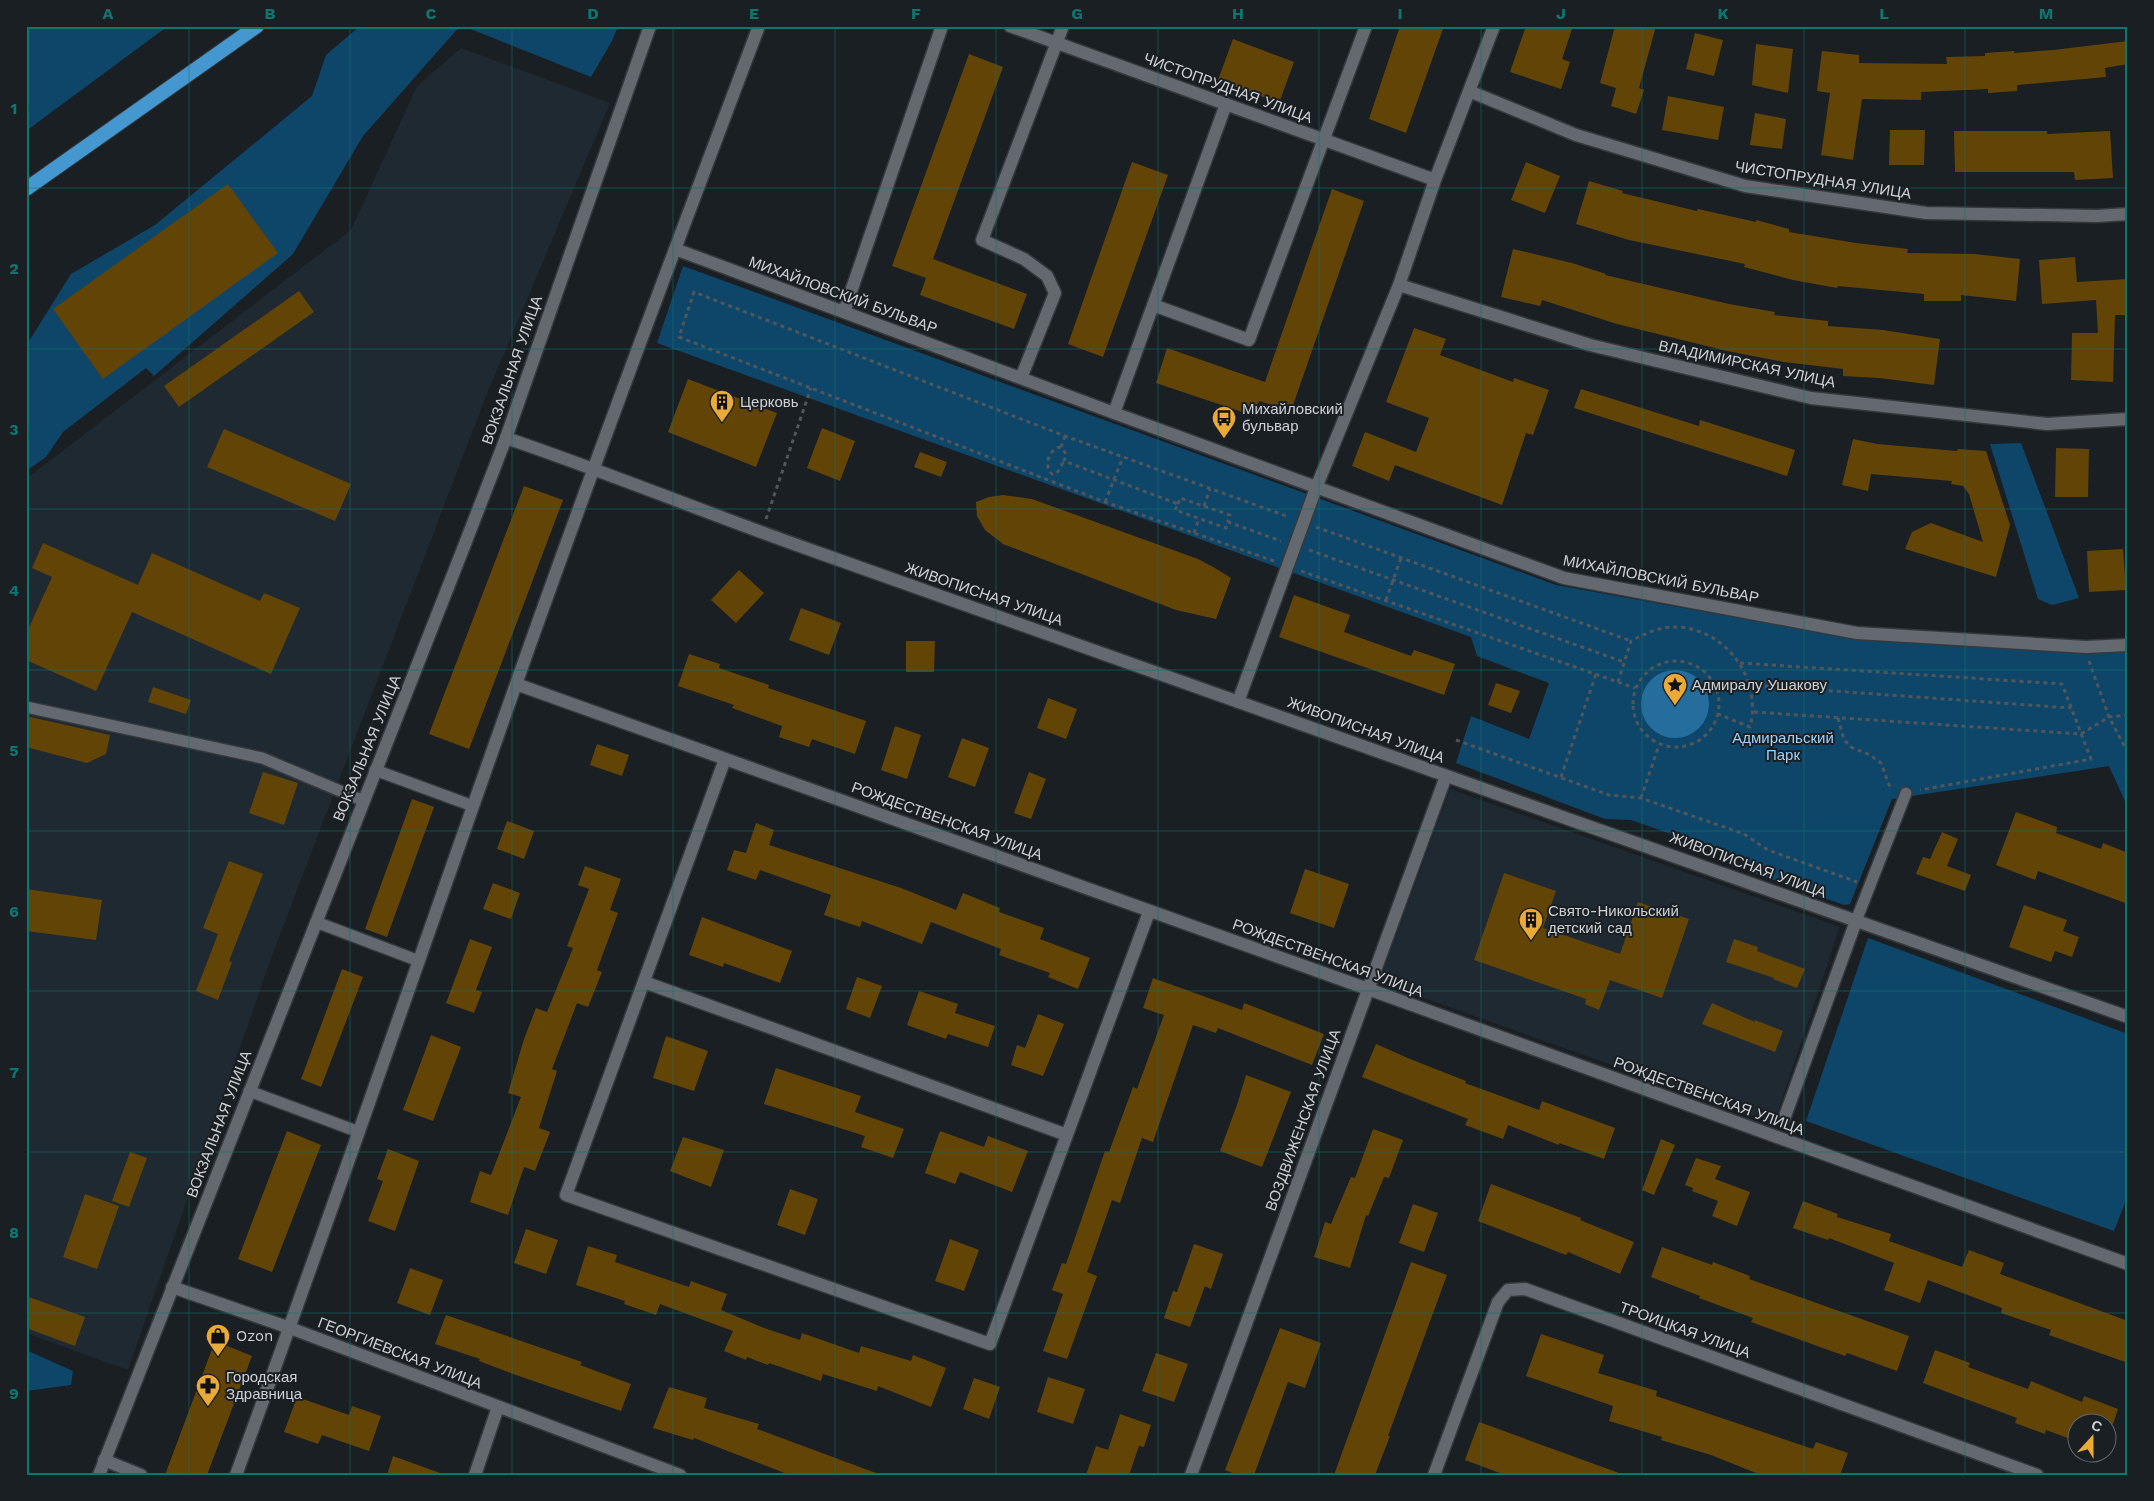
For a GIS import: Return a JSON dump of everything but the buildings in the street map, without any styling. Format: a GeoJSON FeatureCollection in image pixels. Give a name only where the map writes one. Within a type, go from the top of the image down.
{"type":"FeatureCollection","features":[{"type":"Feature","properties":{"kind":"highway"},"geometry":{"type":"LineString","coordinates":[[26,190],[257,26]]}},
{"type":"Feature","properties":{"kind":"street","name":"ВОКЗАЛЬНАЯ УЛИЦА"},"geometry":{"type":"LineString","coordinates":[[99,1475],[506,438],[650,26]]}},
{"type":"Feature","properties":{"kind":"street"},"geometry":{"type":"LineString","coordinates":[[236,1475],[290,1328],[516,684],[674,249],[759,26]]}},
{"type":"Feature","properties":{"kind":"street"},"geometry":{"type":"LineString","coordinates":[[844,312],[942,26]]}},
{"type":"Feature","properties":{"kind":"street","name":"ЧИСТОПРУДНАЯ УЛИЦА"},"geometry":{"type":"LineString","coordinates":[[1010,26],[1435,180]]}},
{"type":"Feature","properties":{"kind":"street"},"geometry":{"type":"LineString","coordinates":[[1021,378],[1055,293],[1047,276],[1024,259],[982,240],[1063,26]]}},
{"type":"Feature","properties":{"kind":"street"},"geometry":{"type":"LineString","coordinates":[[1153,305],[1249,340],[1366,26]]}},
{"type":"Feature","properties":{"kind":"street"},"geometry":{"type":"LineString","coordinates":[[1238,702],[1303,522],[1399,285],[1435,180],[1494,26]]}},
{"type":"Feature","properties":{"kind":"street","name":"ЧИСТОПРУДНАЯ УЛИЦА"},"geometry":{"type":"LineString","coordinates":[[1469,91],[1576,136],[1744,186],[1926,214],[2097,216],[2128,214]]}},
{"type":"Feature","properties":{"kind":"street"},"geometry":{"type":"LineString","coordinates":[[1114,413],[1226,104]]}},
{"type":"Feature","properties":{"kind":"street","name":"МИХАЙЛОВСКИЙ БУЛЬВАР"},"geometry":{"type":"LineString","coordinates":[[674,249],[1316,488],[1564,578],[1857,633],[2086,647],[2128,644]]}},
{"type":"Feature","properties":{"kind":"street","name":"ВЛАДИМИРСКАЯ УЛИЦА"},"geometry":{"type":"LineString","coordinates":[[1399,285],[1590,345],[1811,398],[2048,424],[2128,419]]}},
{"type":"Feature","properties":{"kind":"street","name":"ЖИВОПИСНАЯ УЛИЦА"},"geometry":{"type":"LineString","coordinates":[[506,438],[595,468],[762,533],[2128,1017]]}},
{"type":"Feature","properties":{"kind":"street","name":"РОЖДЕСТВЕНСКАЯ УЛИЦА"},"geometry":{"type":"LineString","coordinates":[[516,684],[2128,1264]]}},
{"type":"Feature","properties":{"kind":"street"},"geometry":{"type":"LineString","coordinates":[[725,759],[566,1195],[990,1344],[1149,912]]}},
{"type":"Feature","properties":{"kind":"street","name":"ВОЗДВИЖЕНСКАЯ УЛИЦА"},"geometry":{"type":"LineString","coordinates":[[1191,1475],[1446,776]]}},
{"type":"Feature","properties":{"kind":"street"},"geometry":{"type":"LineString","coordinates":[[1784,1119],[1856,921]]}},
{"type":"Feature","properties":{"kind":"street"},"geometry":{"type":"LineString","coordinates":[[644,982],[1067,1135]]}},
{"type":"Feature","properties":{"kind":"street","name":"ГЕОРГИЕВСКАЯ УЛИЦА"},"geometry":{"type":"LineString","coordinates":[[172,1287],[290,1328],[680,1475]]}},
{"type":"Feature","properties":{"kind":"street","name":"ТРОИЦКАЯ УЛИЦА"},"geometry":{"type":"LineString","coordinates":[[1434,1475],[1498,1302],[1508,1290],[1524,1289],[2037,1475]]}},
{"type":"Feature","properties":{"kind":"street"},"geometry":{"type":"LineString","coordinates":[[475,1475],[498,1407]]}},
{"type":"Feature","properties":{"kind":"street"},"geometry":{"type":"LineString","coordinates":[[104,1460],[141,1475]]}},
{"type":"Feature","properties":{"kind":"lane"},"geometry":{"type":"LineString","coordinates":[[26,707],[262,758],[364,801]]}},
{"type":"Feature","properties":{"kind":"lane"},"geometry":{"type":"LineString","coordinates":[[376,770],[473,806]]}},
{"type":"Feature","properties":{"kind":"lane"},"geometry":{"type":"LineString","coordinates":[[1856,921],[1906,792]]}},
{"type":"Feature","properties":{"kind":"lane"},"geometry":{"type":"LineString","coordinates":[[316,922],[419,961]]}},
{"type":"Feature","properties":{"kind":"lane"},"geometry":{"type":"LineString","coordinates":[[249,1091],[359,1132]]}},
{"type":"Feature","properties":{"kind":"path"},"geometry":{"type":"LineString","coordinates":[[1631,641],[1065,436],[694,292],[679,337],[1106,502],[1635,688]]}},
{"type":"Feature","properties":{"kind":"path"},"geometry":{"type":"LineString","coordinates":[[762,533],[811,388]]}},
{"type":"Feature","properties":{"kind":"path"},"geometry":{"type":"LineString","coordinates":[[1061,447],[1065,436]]}},
{"type":"Feature","properties":{"kind":"path"},"geometry":{"type":"LineString","coordinates":[[1050,480],[1052,474],[1047,465],[1052,450],[1055,447],[1061,447]]}},
{"type":"Feature","properties":{"kind":"path"},"geometry":{"type":"LineString","coordinates":[[1052,474],[1057,473],[1064,461],[1066,454],[1061,447]]}},
{"type":"Feature","properties":{"kind":"path"},"geometry":{"type":"LineString","coordinates":[[1106,502],[1123,457]]}},
{"type":"Feature","properties":{"kind":"path"},"geometry":{"type":"LineString","coordinates":[[1064,461],[1178,504]]}},
{"type":"Feature","properties":{"kind":"path"},"geometry":{"type":"LineString","coordinates":[[1204,506],[1210,489]]}},
{"type":"Feature","properties":{"kind":"path"},"geometry":{"type":"LineString","coordinates":[[1180,498],[1230,515],[1226,528],[1176,510],[1178,504],[1180,498]]}},
{"type":"Feature","properties":{"kind":"path"},"geometry":{"type":"LineString","coordinates":[[1194,533],[1199,518]]}},
{"type":"Feature","properties":{"kind":"path"},"geometry":{"type":"LineString","coordinates":[[1228,522],[1624,662]]}},
{"type":"Feature","properties":{"kind":"path"},"geometry":{"type":"LineString","coordinates":[[1386,600],[1402,558]]}},
{"type":"Feature","properties":{"kind":"path"},"geometry":{"type":"LineString","coordinates":[[1618,682],[1631,641],[1647,632],[1661,628],[1677,627],[1694,630],[1710,636],[1727,648],[1740,663],[1749,685],[1754,712],[1750,726],[1718,714]]}},
{"type":"Feature","properties":{"kind":"path"},"geometry":{"type":"LineString","coordinates":[[1669,661],[1684,662],[1698,666],[1709,676],[1717,689],[1720,704],[1718,714],[1710,732],[1699,742],[1686,747],[1672,748],[1659,745],[1647,738],[1638,727],[1633,715],[1632,701],[1635,688],[1643,675],[1655,666],[1669,661]]}},
{"type":"Feature","properties":{"kind":"path"},"geometry":{"type":"LineString","coordinates":[[2089,661],[2109,717],[2128,753]]}},
{"type":"Feature","properties":{"kind":"path"},"geometry":{"type":"LineString","coordinates":[[1740,663],[2062,684],[2091,759],[1906,792]]}},
{"type":"Feature","properties":{"kind":"path"},"geometry":{"type":"LineString","coordinates":[[1561,777],[1596,674]]}},
{"type":"Feature","properties":{"kind":"path"},"geometry":{"type":"LineString","coordinates":[[1749,685],[2071,708]]}},
{"type":"Feature","properties":{"kind":"path"},"geometry":{"type":"LineString","coordinates":[[1754,712],[2081,734],[2109,717],[2128,715]]}},
{"type":"Feature","properties":{"kind":"path"},"geometry":{"type":"LineString","coordinates":[[1838,718],[1844,740],[1851,747],[1870,755],[1881,763],[1888,778],[1897,814]]}},
{"type":"Feature","properties":{"kind":"path"},"geometry":{"type":"LineString","coordinates":[[1456,740],[1609,795],[1641,798],[1744,834],[1768,850],[1869,887]]}},
{"type":"Feature","properties":{"kind":"path"},"geometry":{"type":"LineString","coordinates":[[1641,798],[1659,745]]}},
{"type":"Feature","properties":{"kind":"shaded area"},"geometry":{"type":"Polygon","coordinates":[[[461,48],[610,103],[486,396],[271,958],[128,1370],[26,1333],[26,479],[351,230],[417,86],[461,48]]]}},
{"type":"Feature","properties":{"kind":"shaded area"},"geometry":{"type":"Polygon","coordinates":[[[1675,670],[1688,673],[1699,680],[1706,691],[1709,704],[1706,717],[1699,728],[1688,735],[1675,738],[1662,735],[1651,728],[1644,717],[1641,704],[1644,691],[1651,680],[1662,673],[1675,670]]]}},
{"type":"Feature","properties":{"kind":"shaded area"},"geometry":{"type":"Polygon","coordinates":[[[1450,789],[1840,927],[1774,1123],[1379,982],[1450,789]]]}},
{"type":"Feature","properties":{"kind":"green space"},"geometry":{"type":"Polygon","coordinates":[[[26,26],[168,26],[26,131],[26,26]]]}},
{"type":"Feature","properties":{"kind":"green space"},"geometry":{"type":"Polygon","coordinates":[[[360,26],[460,26],[363,136],[293,254],[154,376],[146,368],[63,432],[46,457],[26,471],[26,346],[71,274],[155,225],[312,96],[326,55],[360,26]]]}},
{"type":"Feature","properties":{"kind":"green space"},"geometry":{"type":"Polygon","coordinates":[[[463,26],[618,26],[612,41],[591,77],[463,26]]]}},
{"type":"Feature","properties":{"kind":"green space","name":"Адмиральский Парк"},"geometry":{"type":"Polygon","coordinates":[[[683,266],[1556,585],[1855,639],[2128,649],[2128,808],[2109,766],[1892,799],[1850,904],[1844,905],[1757,874],[1739,858],[1631,820],[1605,819],[1456,763],[1471,716],[1529,739],[1549,683],[1477,656],[1471,637],[657,343],[683,266]]]}},
{"type":"Feature","properties":{"kind":"green space"},"geometry":{"type":"Polygon","coordinates":[[[2021,443],[2079,598],[2052,605],[2038,599],[1990,444],[2021,443]]]}},
{"type":"Feature","properties":{"kind":"green space"},"geometry":{"type":"Polygon","coordinates":[[[1868,938],[2128,1034],[2128,1195],[2114,1231],[1806,1121],[1868,938]]]}},
{"type":"Feature","properties":{"kind":"green space"},"geometry":{"type":"Polygon","coordinates":[[[26,1350],[73,1371],[71,1385],[26,1391],[26,1350]]]}},
{"type":"Feature","properties":{"kind":"place","name":"Церковь"},"geometry":{"type":"Point","coordinates":[722,423]}},
{"type":"Feature","properties":{"kind":"place","name":"Михайловский бульвар"},"geometry":{"type":"Point","coordinates":[1224,439]}},
{"type":"Feature","properties":{"kind":"place","name":"Адмиралу Ушакову"},"geometry":{"type":"Point","coordinates":[1675,706]}},
{"type":"Feature","properties":{"kind":"place","name":"Свято-Никольский детский сад"},"geometry":{"type":"Point","coordinates":[1531,941]}},
{"type":"Feature","properties":{"kind":"place","name":"Ozon"},"geometry":{"type":"Point","coordinates":[218,1357]}},
{"type":"Feature","properties":{"kind":"place","name":"Городская Здравница"},"geometry":{"type":"Point","coordinates":[208,1407]}}]}
